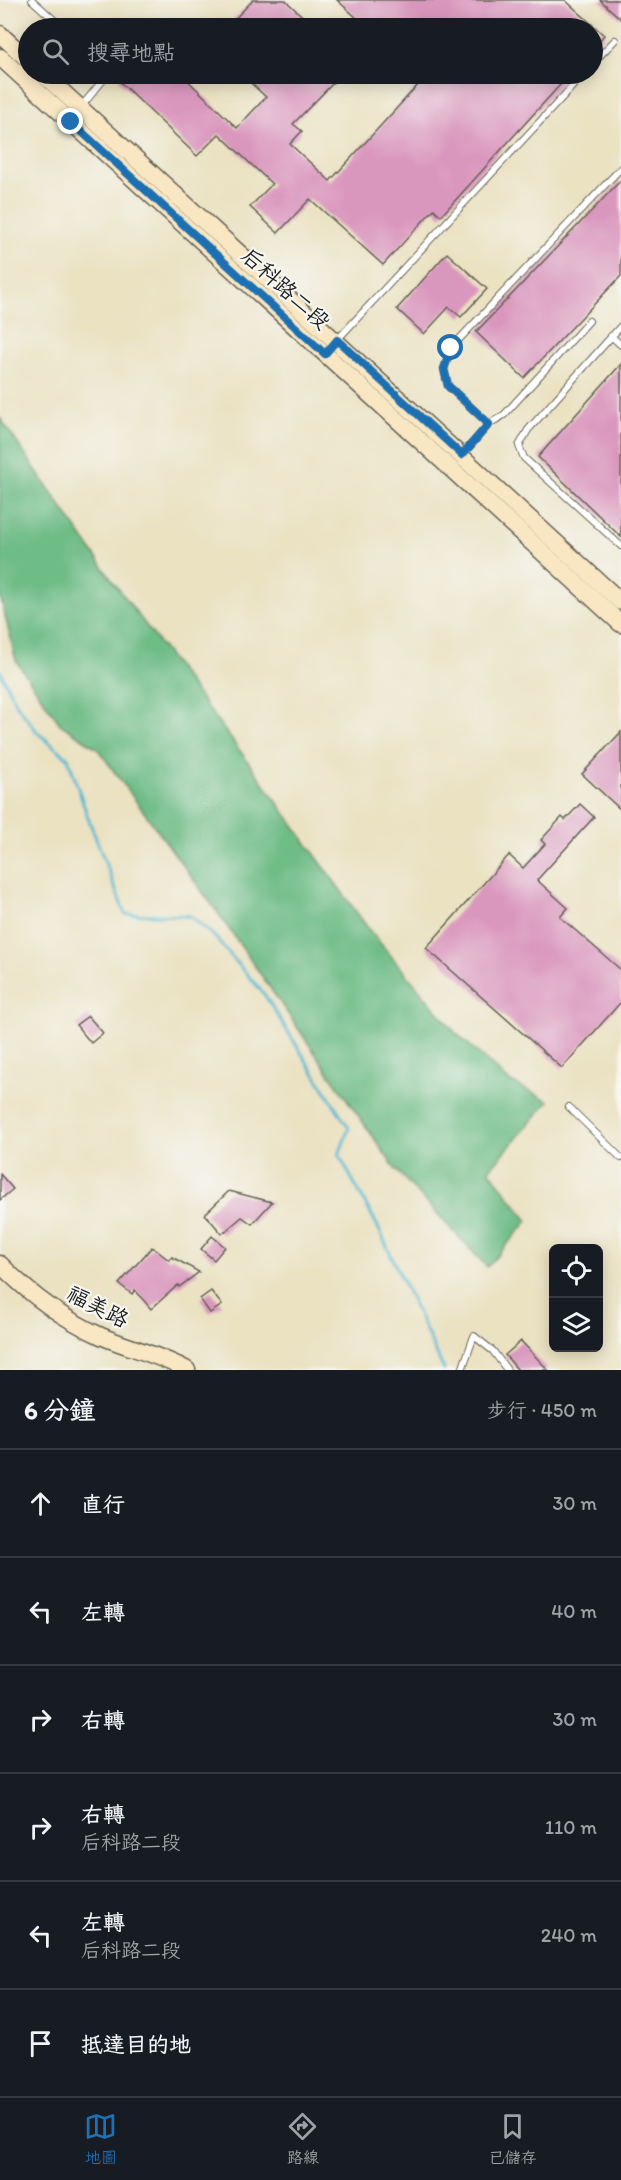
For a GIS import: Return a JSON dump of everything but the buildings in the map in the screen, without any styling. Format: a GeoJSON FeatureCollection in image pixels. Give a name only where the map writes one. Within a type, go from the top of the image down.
{"type":"FeatureCollection","features":[{"type":"Feature","properties":{"kind":"street"},"geometry":{"type":"LineString","coordinates":[[0,34],[18,51]]}},
{"type":"Feature","properties":{"kind":"street","name":"后科路二段"},"geometry":{"type":"LineString","coordinates":[[0,57],[18,71]]}},
{"type":"Feature","properties":{"kind":"street","name":"后科路二段"},"geometry":{"type":"LineString","coordinates":[[35,84],[76,115],[337,340],[621,602]]}},
{"type":"Feature","properties":{"kind":"street","name":"后科路二段"},"geometry":{"type":"LineString","coordinates":[[51,84],[76,115],[325,354],[621,624]]}},
{"type":"Feature","properties":{"kind":"street"},"geometry":{"type":"LineString","coordinates":[[325,354],[337,340]]}},
{"type":"Feature","properties":{"kind":"street","name":"福美路"},"geometry":{"type":"LineString","coordinates":[[0,1264],[21,1286],[60,1314],[100,1336],[187,1370]]}},
{"type":"Feature","properties":{"kind":"lane"},"geometry":{"type":"LineString","coordinates":[[32,0],[52,18]]}},
{"type":"Feature","properties":{"kind":"lane"},"geometry":{"type":"LineString","coordinates":[[603,53],[615,40]]}},
{"type":"Feature","properties":{"kind":"lane"},"geometry":{"type":"LineString","coordinates":[[76,115],[100,84]]}},
{"type":"Feature","properties":{"kind":"lane"},"geometry":{"type":"LineString","coordinates":[[337,340],[575,84]]}},
{"type":"Feature","properties":{"kind":"lane"},"geometry":{"type":"LineString","coordinates":[[489,424],[448,386],[444,369],[451,348],[621,168]]}},
{"type":"Feature","properties":{"kind":"lane"},"geometry":{"type":"LineString","coordinates":[[462,455],[489,424],[504,415],[589,321]]}},
{"type":"Feature","properties":{"kind":"lane"},"geometry":{"type":"LineString","coordinates":[[621,326],[528,430],[519,446],[524,458],[621,546]]}},
{"type":"Feature","properties":{"kind":"lane"},"geometry":{"type":"LineString","coordinates":[[611,336],[621,345]]}},
{"type":"Feature","properties":{"kind":"lane"},"geometry":{"type":"LineString","coordinates":[[569,1107],[621,1158]]}},
{"type":"Feature","properties":{"kind":"lane"},"geometry":{"type":"LineString","coordinates":[[462,1370],[474,1336],[493,1351],[507,1370]]}},
{"type":"Feature","properties":{"kind":"green space"},"geometry":{"type":"Polygon","coordinates":[[[0,418],[112,580],[249,763],[370,931],[455,1032],[509,1081],[549,1101],[489,1170],[528,1221],[487,1267],[396,1170],[218,913],[97,748],[60,724],[16,661],[0,596],[0,418]]]}},
{"type":"Feature","properties":{"kind":"waterway"},"geometry":{"type":"LineString","coordinates":[[0,671],[16,704],[38,733],[68,758],[125,914],[190,916],[213,935],[264,994],[349,1128],[339,1155],[377,1225],[444,1370]]}},
{"type":"Feature","properties":{"kind":"route"},"geometry":{"type":"LineString","coordinates":[[71,122],[325,354],[337,340],[462,455],[489,424],[448,386],[444,369],[451,348]]}}]}
